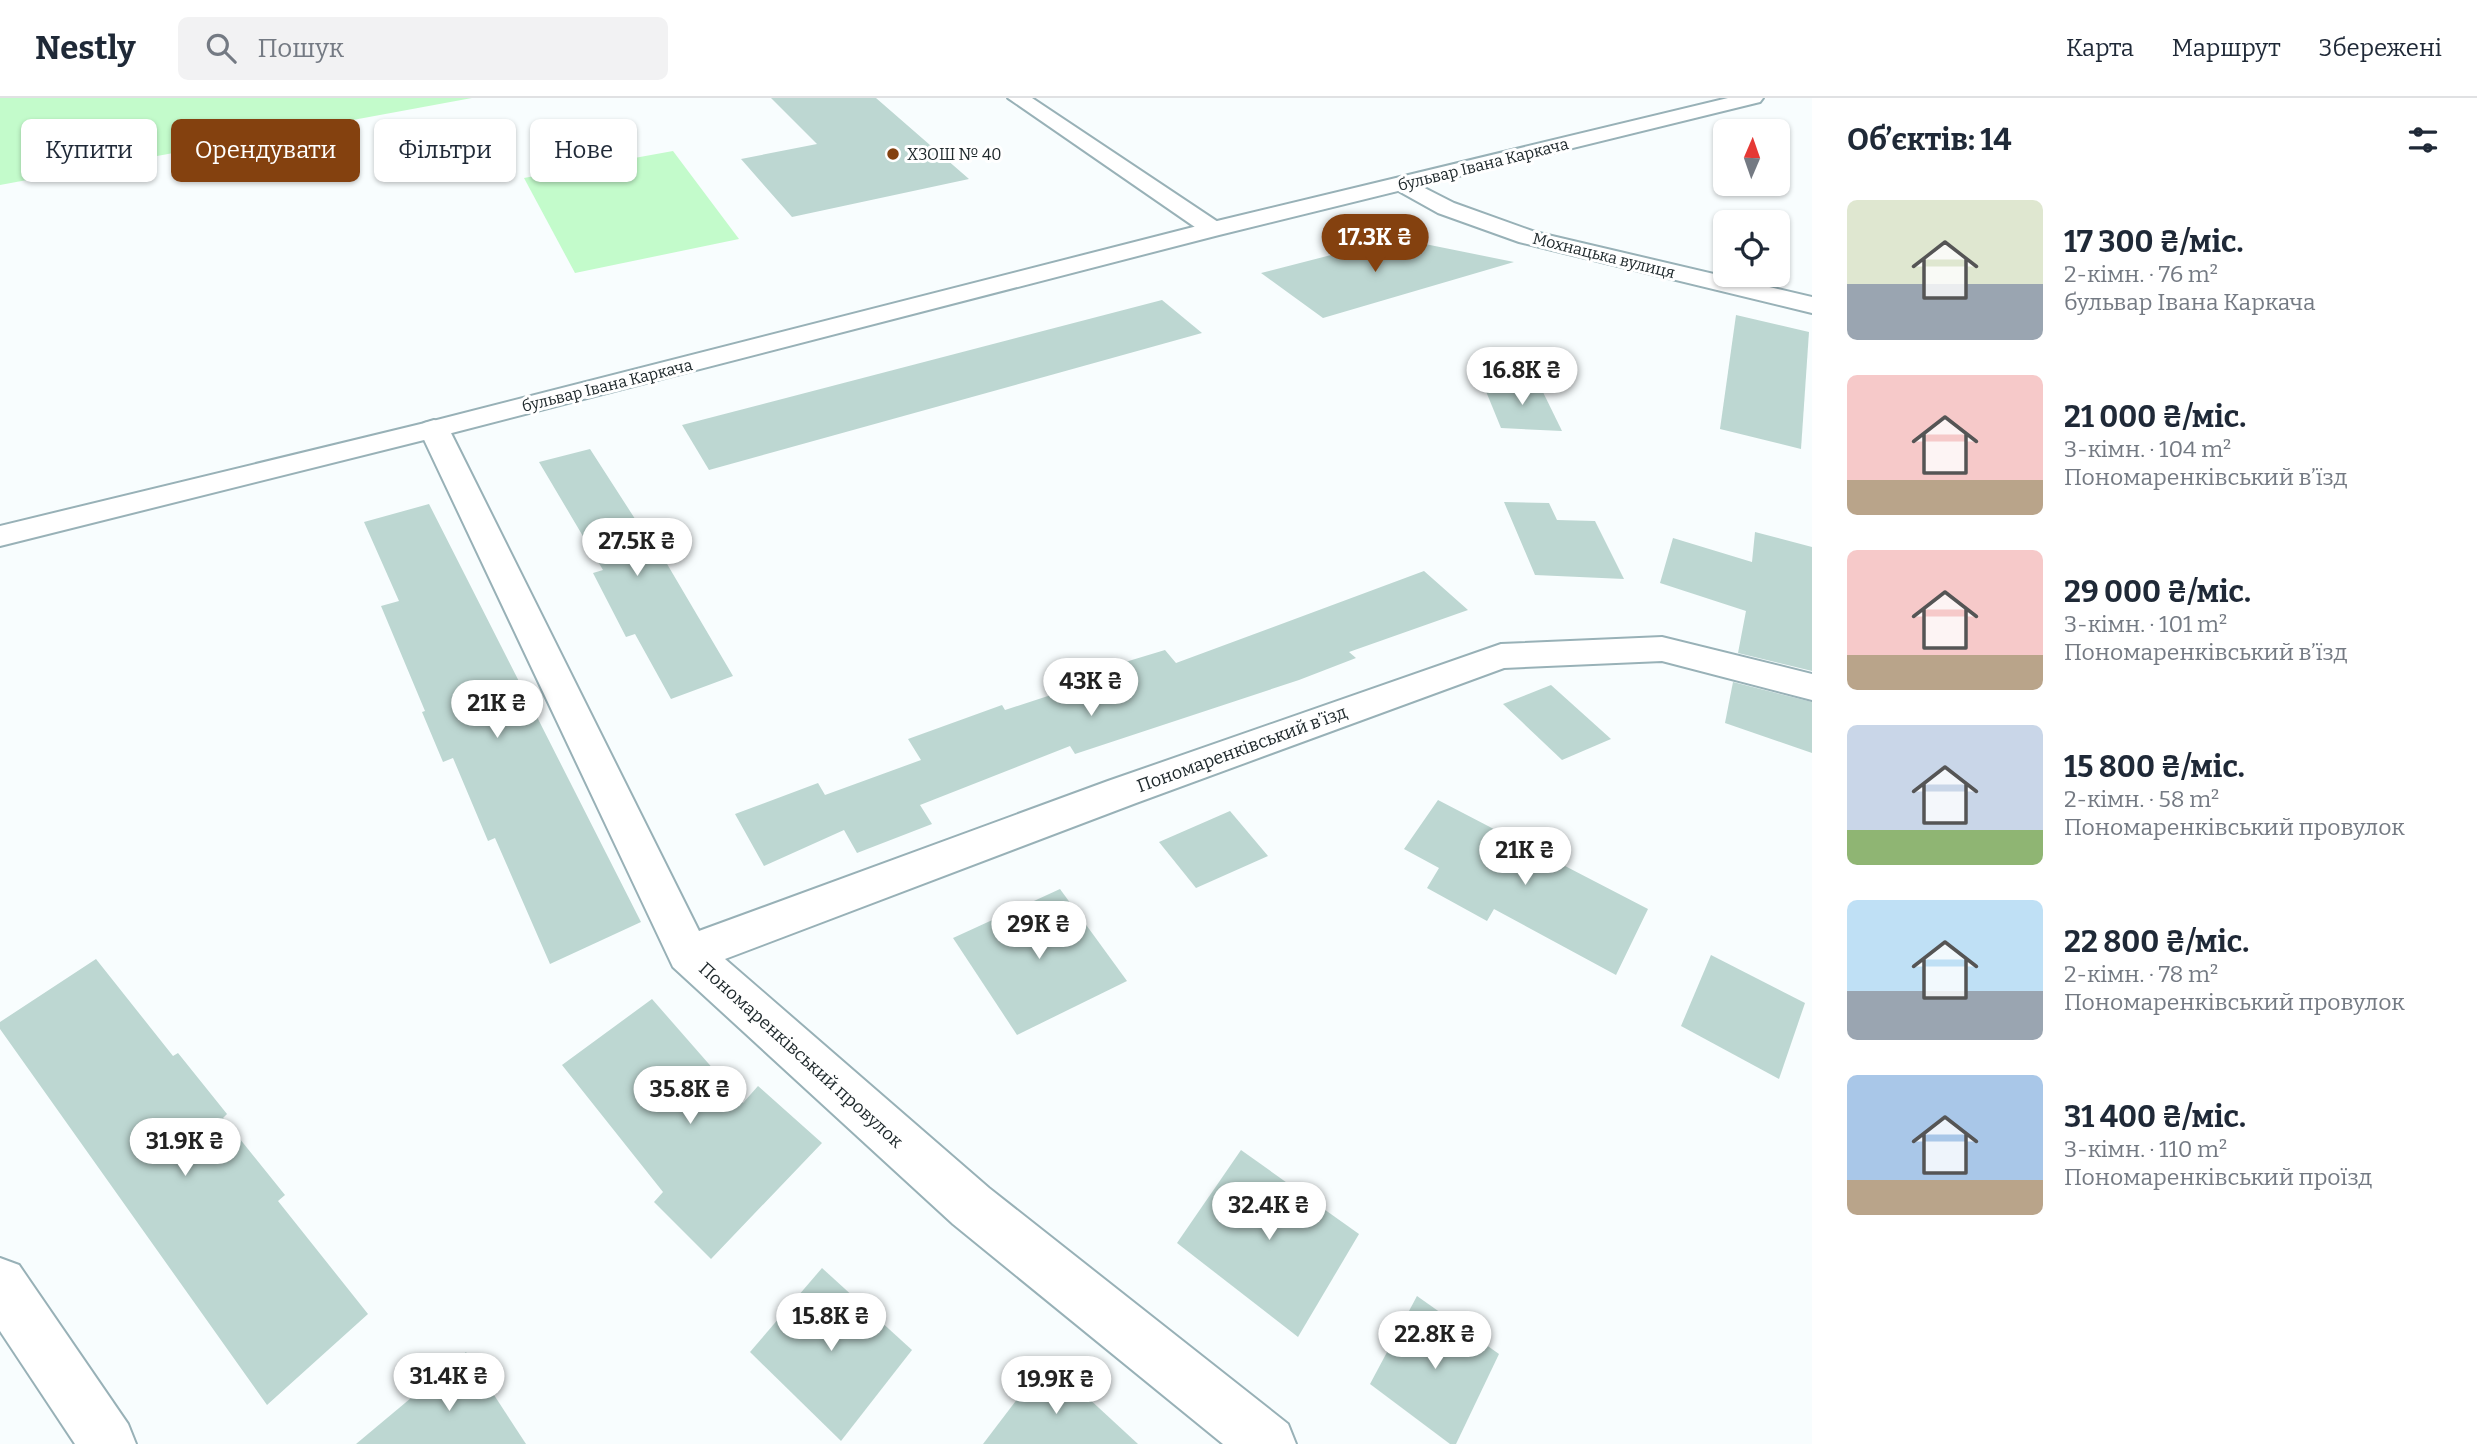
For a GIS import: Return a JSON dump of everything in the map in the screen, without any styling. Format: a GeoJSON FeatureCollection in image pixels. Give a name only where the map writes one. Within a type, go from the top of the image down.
{"type":"FeatureCollection","features":[{"type":"Feature","properties":{"kind":"street"},"geometry":{"type":"LineString","coordinates":[[1018,98],[1213,229]]}},
{"type":"Feature","properties":{"kind":"street","name":"бульвар Івана Каркача"},"geometry":{"type":"LineString","coordinates":[[0,536],[435,429],[1213,229],[1753,98]]}},
{"type":"Feature","properties":{"kind":"street","name":"Мохнацька вулиця"},"geometry":{"type":"LineString","coordinates":[[1403,184],[1446,208],[1527,237],[1812,305]]}},
{"type":"Feature","properties":{"kind":"street","name":"Пономаренківський провулок"},"geometry":{"type":"LineString","coordinates":[[435,429],[688,954],[971,1206],[1268,1444]]}},
{"type":"Feature","properties":{"kind":"street","name":"Пономаренківський в’їзд"},"geometry":{"type":"LineString","coordinates":[[688,954],[1122,792],[1501,656],[1662,649],[1812,687]]}},
{"type":"Feature","properties":{"kind":"street"},"geometry":{"type":"LineString","coordinates":[[0,1284],[108,1444]]}},
{"type":"Feature","properties":{"kind":"green space"},"geometry":{"type":"Polygon","coordinates":[[[0,98],[472,98],[358,119],[171,119],[171,153],[157,156],[157,119],[21,119],[21,181],[0,185],[0,98]]]}},
{"type":"Feature","properties":{"kind":"green space"},"geometry":{"type":"Polygon","coordinates":[[[673,151],[739,239],[575,273],[524,178],[530,177],[530,182],[637,182],[637,158],[673,151]]]}},
{"type":"Feature","properties":{"kind":"building","name":"ХЗОШ № 40"},"geometry":{"type":"Polygon","coordinates":[[[771,98],[876,98],[969,179],[792,217],[741,159],[817,144],[771,98]]]}},
{"type":"Feature","properties":{"kind":"building"},"geometry":{"type":"Polygon","coordinates":[[[1409,235],[1420,243],[1514,262],[1323,318],[1261,273],[1409,235]]]}},
{"type":"Feature","properties":{"kind":"building"},"geometry":{"type":"Polygon","coordinates":[[[1162,300],[1202,333],[709,470],[682,425],[1162,300]]]}},
{"type":"Feature","properties":{"kind":"building"},"geometry":{"type":"Polygon","coordinates":[[[1736,315],[1809,332],[1801,449],[1720,429],[1736,315]]]}},
{"type":"Feature","properties":{"kind":"building"},"geometry":{"type":"Polygon","coordinates":[[[1483,384],[1540,386],[1562,431],[1501,428],[1483,384]]]}},
{"type":"Feature","properties":{"kind":"building"},"geometry":{"type":"Polygon","coordinates":[[[590,449],[657,553],[660,552],[733,676],[671,699],[635,634],[626,637],[593,573],[603,570],[539,462],[590,449]]]}},
{"type":"Feature","properties":{"kind":"building"},"geometry":{"type":"Polygon","coordinates":[[[1504,502],[1549,503],[1557,520],[1595,521],[1624,579],[1535,575],[1504,502]]]}},
{"type":"Feature","properties":{"kind":"building"},"geometry":{"type":"Polygon","coordinates":[[[429,504],[641,922],[550,964],[495,838],[488,841],[453,758],[443,762],[422,712],[425,711],[381,606],[399,601],[364,522],[429,504]]]}},
{"type":"Feature","properties":{"kind":"building"},"geometry":{"type":"Polygon","coordinates":[[[1755,532],[1812,547],[1812,671],[1738,653],[1746,611],[1660,583],[1673,538],[1752,562],[1755,532]]]}},
{"type":"Feature","properties":{"kind":"building"},"geometry":{"type":"Polygon","coordinates":[[[1424,571],[1468,610],[1349,652],[1356,658],[1299,680],[1075,754],[1070,746],[920,805],[932,824],[857,853],[844,830],[764,866],[735,814],[818,783],[825,795],[921,760],[908,739],[1002,705],[1005,710],[1118,673],[1112,666],[1165,650],[1176,663],[1424,571]]]}},
{"type":"Feature","properties":{"kind":"building"},"geometry":{"type":"Polygon","coordinates":[[[1733,682],[1812,702],[1812,753],[1725,723],[1733,682]]]}},
{"type":"Feature","properties":{"kind":"building"},"geometry":{"type":"Polygon","coordinates":[[[1551,685],[1611,739],[1562,760],[1503,704],[1551,685]]]}},
{"type":"Feature","properties":{"kind":"building"},"geometry":{"type":"Polygon","coordinates":[[[1438,800],[1648,909],[1616,975],[1494,909],[1487,921],[1427,888],[1439,868],[1404,849],[1438,800]]]}},
{"type":"Feature","properties":{"kind":"building"},"geometry":{"type":"Polygon","coordinates":[[[1230,811],[1268,856],[1196,888],[1159,842],[1230,811]]]}},
{"type":"Feature","properties":{"kind":"building"},"geometry":{"type":"Polygon","coordinates":[[[1060,889],[1127,981],[1017,1035],[953,938],[1060,889]]]}},
{"type":"Feature","properties":{"kind":"building"},"geometry":{"type":"Polygon","coordinates":[[[1711,955],[1805,1003],[1779,1079],[1681,1026],[1711,955]]]}},
{"type":"Feature","properties":{"kind":"building"},"geometry":{"type":"Polygon","coordinates":[[[96,959],[173,1056],[178,1053],[227,1114],[223,1118],[285,1195],[278,1201],[368,1314],[267,1405],[0,1029],[0,1022],[96,959]]]}},
{"type":"Feature","properties":{"kind":"building"},"geometry":{"type":"Polygon","coordinates":[[[652,999],[743,1103],[758,1086],[822,1143],[711,1259],[654,1202],[663,1192],[562,1065],[652,999]]]}},
{"type":"Feature","properties":{"kind":"building"},"geometry":{"type":"Polygon","coordinates":[[[1241,1150],[1359,1234],[1298,1337],[1177,1243],[1241,1150]]]}},
{"type":"Feature","properties":{"kind":"building"},"geometry":{"type":"Polygon","coordinates":[[[822,1268],[912,1350],[841,1441],[750,1352],[822,1268]]]}},
{"type":"Feature","properties":{"kind":"building"},"geometry":{"type":"Polygon","coordinates":[[[1417,1296],[1499,1354],[1456,1444],[1450,1444],[1370,1384],[1417,1296]]]}},
{"type":"Feature","properties":{"kind":"building"},"geometry":{"type":"Polygon","coordinates":[[[466,1352],[526,1444],[356,1444],[466,1352]]]}},
{"type":"Feature","properties":{"kind":"building"},"geometry":{"type":"Polygon","coordinates":[[[1047,1360],[1138,1444],[983,1444],[1047,1360]]]}},
{"type":"Feature","properties":{"kind":"place","name":"ХЗОШ № 40"},"geometry":{"type":"Point","coordinates":[893,154]}}]}
